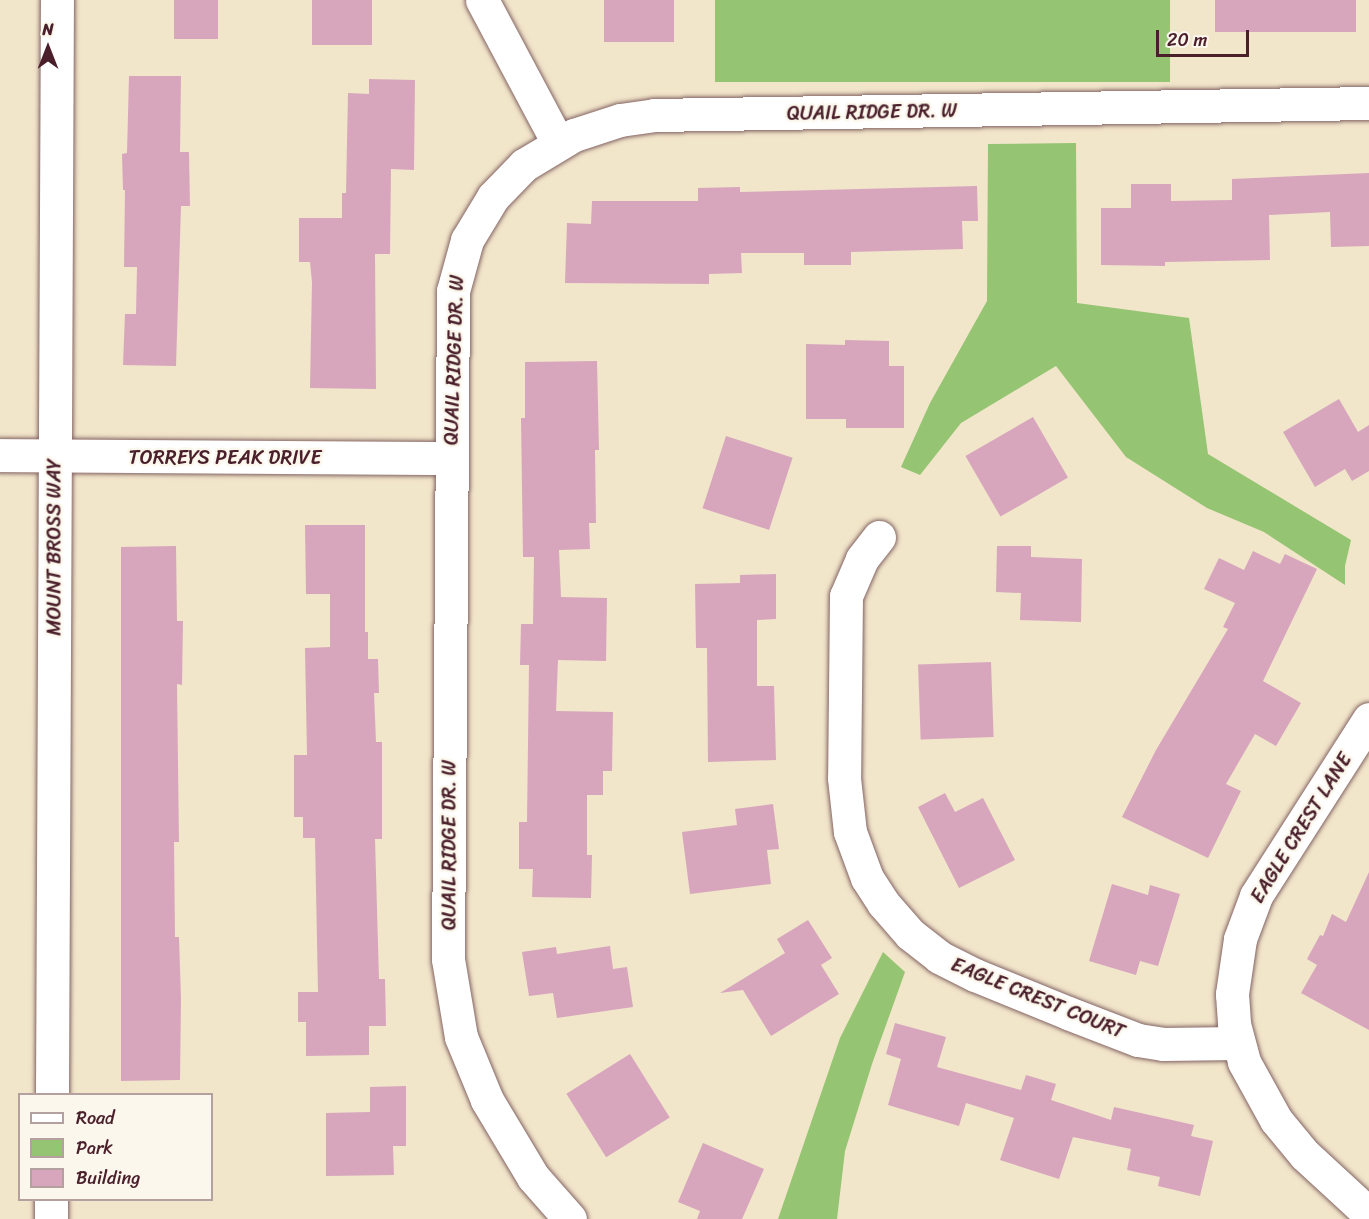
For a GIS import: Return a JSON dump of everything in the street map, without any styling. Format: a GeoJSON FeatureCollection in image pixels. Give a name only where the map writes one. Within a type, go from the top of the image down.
{"type":"FeatureCollection","features":[{"type":"Feature","properties":{"kind":"street","name":"MOUNT BROSS WAY"},"geometry":{"type":"LineString","coordinates":[[52,1093],[57,0]]}},
{"type":"Feature","properties":{"kind":"street"},"geometry":{"type":"LineString","coordinates":[[482,0],[558,143]]}},
{"type":"Feature","properties":{"kind":"street","name":"QUAIL RIDGE DR. W"},"geometry":{"type":"LineString","coordinates":[[570,1219],[533,1177],[493,1110],[468,1057],[454,1001],[448,958],[453,291],[461,257],[477,220],[503,185],[524,165],[558,143],[583,131],[620,120],[654,116],[1369,103]]}},
{"type":"Feature","properties":{"kind":"street","name":"TORREYS PEAK DRIVE"},"geometry":{"type":"LineString","coordinates":[[0,455],[450,458]]}},
{"type":"Feature","properties":{"kind":"street","name":"EAGLE CREST COURT"},"geometry":{"type":"LineString","coordinates":[[879,537],[862,559],[846,596],[843,778],[850,832],[867,878],[883,903],[910,934],[939,957],[975,975],[1068,1013],[1138,1040],[1163,1044],[1238,1043]]}},
{"type":"Feature","properties":{"kind":"street","name":"EAGLE CREST LANE"},"geometry":{"type":"LineString","coordinates":[[1369,719],[1266,880],[1248,916],[1240,939],[1232,980],[1232,1009],[1238,1043],[1255,1084],[1290,1139],[1369,1214]]}},
{"type":"Feature","properties":{"kind":"street"},"geometry":{"type":"LineString","coordinates":[[51,1201],[51,1219]]}},
{"type":"Feature","properties":{"kind":"green space"},"geometry":{"type":"Polygon","coordinates":[[[715,0],[1170,0],[1170,82],[715,82],[715,0]]]}},
{"type":"Feature","properties":{"kind":"green space"},"geometry":{"type":"Polygon","coordinates":[[[1076,143],[1077,303],[1189,318],[1208,454],[1351,540],[1345,566],[1345,585],[1264,532],[1207,508],[1126,457],[1056,366],[961,423],[920,475],[901,467],[930,403],[987,301],[988,144],[1076,143]]]}},
{"type":"Feature","properties":{"kind":"green space"},"geometry":{"type":"Polygon","coordinates":[[[883,952],[905,972],[872,1064],[845,1151],[837,1219],[778,1219],[840,1038],[883,952]]]}},
{"type":"Feature","properties":{"kind":"building"},"geometry":{"type":"Polygon","coordinates":[[[174,0],[218,0],[218,39],[174,39],[174,0]]]}},
{"type":"Feature","properties":{"kind":"building"},"geometry":{"type":"Polygon","coordinates":[[[312,0],[372,0],[372,45],[312,45],[312,0]]]}},
{"type":"Feature","properties":{"kind":"building"},"geometry":{"type":"Polygon","coordinates":[[[604,0],[674,0],[674,42],[604,42],[604,0]]]}},
{"type":"Feature","properties":{"kind":"building"},"geometry":{"type":"Polygon","coordinates":[[[1215,0],[1356,0],[1356,32],[1215,32],[1215,0]]]}},
{"type":"Feature","properties":{"kind":"building"},"geometry":{"type":"Polygon","coordinates":[[[129,76],[181,76],[180,152],[189,152],[190,206],[181,206],[176,366],[123,365],[125,314],[136,314],[137,267],[124,267],[125,190],[123,190],[122,154],[127,153],[129,76]]]}},
{"type":"Feature","properties":{"kind":"building"},"geometry":{"type":"Polygon","coordinates":[[[369,79],[415,80],[414,170],[391,169],[390,254],[375,254],[376,389],[310,388],[312,282],[310,262],[299,262],[299,218],[342,218],[342,193],[346,193],[348,93],[369,94],[369,79]]]}},
{"type":"Feature","properties":{"kind":"building"},"geometry":{"type":"Polygon","coordinates":[[[1369,173],[1369,246],[1331,247],[1330,212],[1269,215],[1270,260],[1165,262],[1165,266],[1101,265],[1101,208],[1131,208],[1131,184],[1171,184],[1171,201],[1232,200],[1232,179],[1369,173]]]}},
{"type":"Feature","properties":{"kind":"building"},"geometry":{"type":"Polygon","coordinates":[[[977,186],[978,221],[962,221],[963,249],[851,252],[851,265],[804,265],[804,253],[741,253],[742,273],[709,274],[709,284],[565,283],[567,223],[591,224],[592,201],[698,201],[698,188],[740,187],[740,192],[977,186]]]}},
{"type":"Feature","properties":{"kind":"building"},"geometry":{"type":"Polygon","coordinates":[[[845,340],[889,341],[889,366],[904,366],[904,428],[846,428],[846,419],[806,419],[806,344],[845,345],[845,340]]]}},
{"type":"Feature","properties":{"kind":"building"},"geometry":{"type":"Polygon","coordinates":[[[597,361],[599,450],[595,450],[596,523],[589,523],[590,549],[559,550],[561,597],[607,598],[606,661],[558,660],[556,711],[613,712],[612,771],[603,771],[603,795],[587,795],[587,855],[592,855],[591,898],[532,897],[533,869],[519,869],[519,822],[527,822],[529,665],[520,665],[521,624],[533,624],[534,557],[523,557],[521,418],[525,418],[525,362],[597,361]]]}},
{"type":"Feature","properties":{"kind":"building"},"geometry":{"type":"Polygon","coordinates":[[[1339,399],[1358,432],[1369,425],[1369,471],[1352,481],[1345,469],[1315,487],[1283,432],[1339,399]]]}},
{"type":"Feature","properties":{"kind":"building"},"geometry":{"type":"Polygon","coordinates":[[[1033,417],[1068,478],[1000,517],[965,456],[1033,417]]]}},
{"type":"Feature","properties":{"kind":"building"},"geometry":{"type":"Polygon","coordinates":[[[726,436],[793,458],[769,530],[703,508],[726,436]]]}},
{"type":"Feature","properties":{"kind":"building"},"geometry":{"type":"Polygon","coordinates":[[[305,525],[365,525],[365,632],[368,632],[368,659],[378,659],[379,693],[374,693],[376,742],[382,742],[382,839],[375,839],[379,979],[385,979],[386,1026],[369,1026],[369,1055],[306,1056],[306,1022],[298,1022],[298,992],[318,992],[315,838],[303,838],[303,817],[294,817],[294,755],[307,755],[305,648],[330,647],[330,594],[306,594],[305,525]]]}},
{"type":"Feature","properties":{"kind":"building"},"geometry":{"type":"Polygon","coordinates":[[[176,546],[177,621],[183,621],[182,685],[177,684],[179,842],[174,842],[175,937],[179,937],[181,1000],[180,1080],[121,1081],[121,547],[176,546]]]}},
{"type":"Feature","properties":{"kind":"building"},"geometry":{"type":"Polygon","coordinates":[[[997,546],[1031,546],[1031,557],[1082,559],[1081,622],[1020,620],[1021,593],[996,592],[997,546]]]}},
{"type":"Feature","properties":{"kind":"building"},"geometry":{"type":"Polygon","coordinates":[[[1253,551],[1280,564],[1285,554],[1317,569],[1263,681],[1301,703],[1276,746],[1255,734],[1226,784],[1241,791],[1208,858],[1122,817],[1156,750],[1228,629],[1223,627],[1235,603],[1204,589],[1219,558],[1244,570],[1253,551]]]}},
{"type":"Feature","properties":{"kind":"building"},"geometry":{"type":"Polygon","coordinates":[[[776,574],[776,619],[757,620],[757,686],[774,686],[776,760],[708,762],[707,648],[696,648],[695,584],[740,583],[740,575],[776,574]]]}},
{"type":"Feature","properties":{"kind":"building"},"geometry":{"type":"Polygon","coordinates":[[[991,662],[994,737],[921,740],[918,665],[991,662]]]}},
{"type":"Feature","properties":{"kind":"building"},"geometry":{"type":"Polygon","coordinates":[[[945,793],[955,812],[983,798],[1015,860],[959,888],[918,807],[945,793]]]}},
{"type":"Feature","properties":{"kind":"building"},"geometry":{"type":"Polygon","coordinates":[[[773,804],[779,849],[767,850],[771,884],[690,894],[682,832],[737,825],[735,809],[773,804]]]}},
{"type":"Feature","properties":{"kind":"building"},"geometry":{"type":"Polygon","coordinates":[[[1369,872],[1369,1030],[1301,993],[1317,965],[1307,959],[1320,935],[1323,936],[1332,914],[1346,922],[1369,872]]]}},
{"type":"Feature","properties":{"kind":"building"},"geometry":{"type":"Polygon","coordinates":[[[1112,884],[1148,895],[1150,885],[1180,894],[1158,966],[1140,961],[1136,975],[1089,961],[1112,884]]]}},
{"type":"Feature","properties":{"kind":"building"},"geometry":{"type":"Polygon","coordinates":[[[808,920],[832,958],[821,965],[839,994],[771,1036],[743,990],[720,993],[785,953],[777,939],[808,920]]]}},
{"type":"Feature","properties":{"kind":"building"},"geometry":{"type":"Polygon","coordinates":[[[610,946],[613,969],[627,967],[633,1007],[557,1018],[553,993],[529,996],[522,952],[556,947],[557,954],[610,946]]]}},
{"type":"Feature","properties":{"kind":"building"},"geometry":{"type":"Polygon","coordinates":[[[895,1023],[946,1037],[937,1067],[1021,1090],[1026,1075],[1056,1084],[1051,1100],[1111,1120],[1114,1107],[1194,1125],[1191,1136],[1213,1141],[1200,1196],[1158,1186],[1160,1177],[1127,1170],[1131,1149],[1073,1137],[1059,1179],[1000,1160],[1014,1118],[966,1103],[959,1126],[888,1105],[901,1059],[886,1054],[895,1023]]]}},
{"type":"Feature","properties":{"kind":"building"},"geometry":{"type":"Polygon","coordinates":[[[630,1054],[670,1118],[606,1157],[566,1094],[630,1054]]]}},
{"type":"Feature","properties":{"kind":"building"},"geometry":{"type":"Polygon","coordinates":[[[406,1086],[406,1146],[393,1146],[394,1175],[326,1176],[326,1113],[370,1112],[370,1087],[406,1086]]]}},
{"type":"Feature","properties":{"kind":"building"},"geometry":{"type":"Polygon","coordinates":[[[703,1143],[764,1169],[742,1219],[697,1219],[700,1211],[678,1202],[703,1143]]]}}]}
